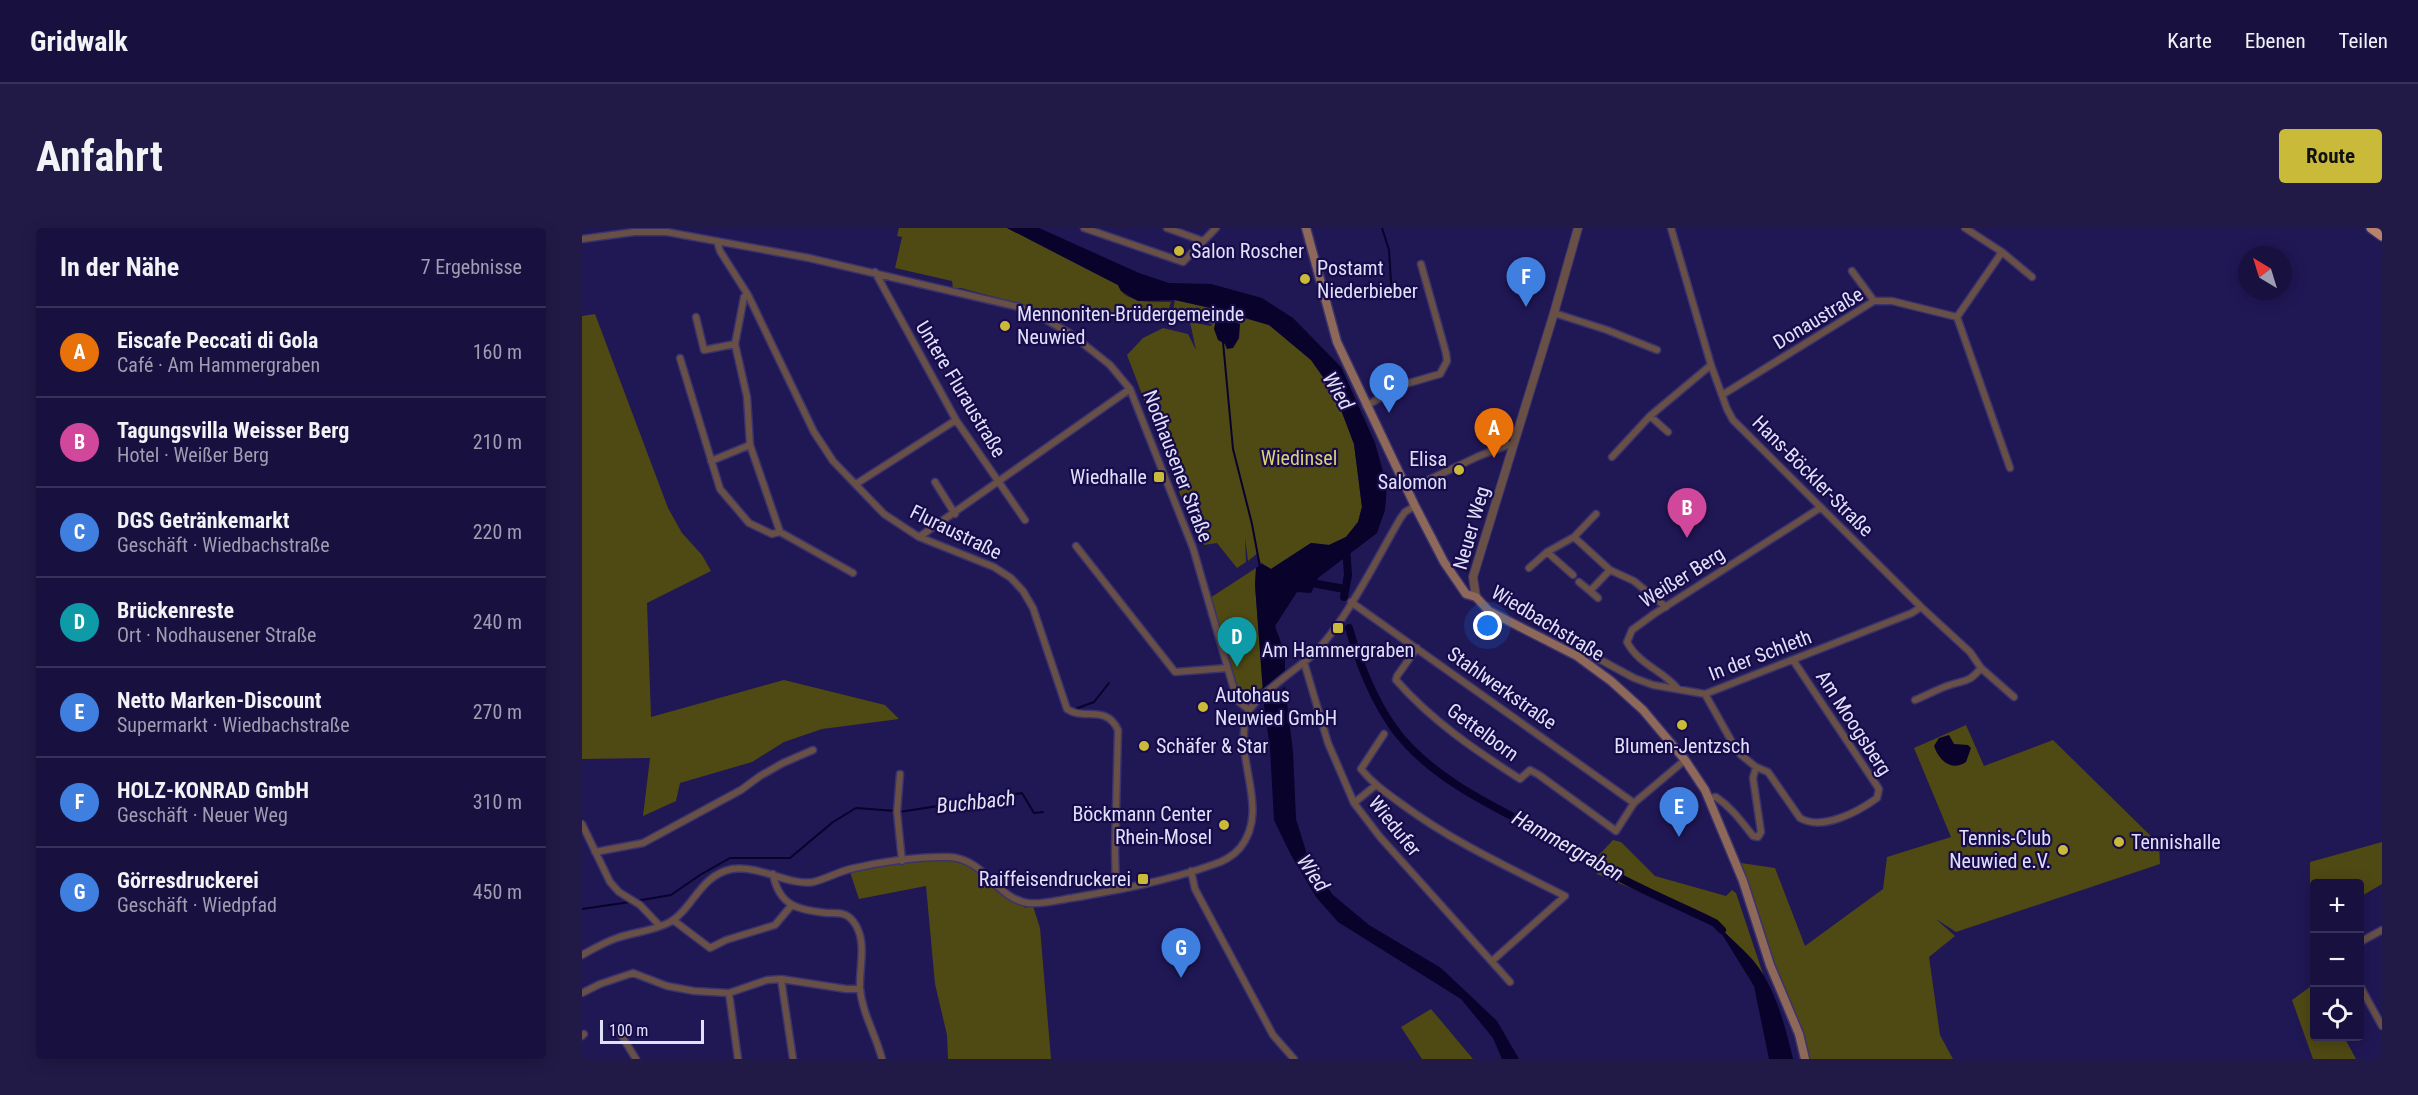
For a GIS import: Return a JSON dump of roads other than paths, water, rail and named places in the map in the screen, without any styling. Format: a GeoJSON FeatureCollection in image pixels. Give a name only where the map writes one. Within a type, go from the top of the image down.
{"type":"FeatureCollection","features":[{"type":"Feature","properties":{"kind":"highway"},"geometry":{"type":"LineString","coordinates":[[2371,228],[2382,236]]}},
{"type":"Feature","properties":{"kind":"main road","name":"Wiedbachstraße"},"geometry":{"type":"LineString","coordinates":[[1306,228],[1337,342],[1414,506],[1452,574],[1466,594],[1476,597],[1489,611],[1576,656],[1611,681],[1643,710],[1685,760],[1709,798],[1743,881],[1770,965],[1799,1034],[1805,1059]]}},
{"type":"Feature","properties":{"kind":"street"},"geometry":{"type":"LineString","coordinates":[[1084,228],[1183,262],[1216,228]]}},
{"type":"Feature","properties":{"kind":"street"},"geometry":{"type":"LineString","coordinates":[[1167,228],[1203,241]]}},
{"type":"Feature","properties":{"kind":"street","name":"Hans-Böckler-Straße"},"geometry":{"type":"LineString","coordinates":[[1671,228],[1711,365],[1733,420],[1920,607],[1970,652],[1981,668],[2014,697]]}},
{"type":"Feature","properties":{"kind":"street"},"geometry":{"type":"LineString","coordinates":[[1965,228],[2002,252],[2032,277]]}},
{"type":"Feature","properties":{"kind":"street","name":"Neuer Weg"},"geometry":{"type":"LineString","coordinates":[[1476,597],[1473,577],[1554,314],[1575,229]]}},
{"type":"Feature","properties":{"kind":"street","name":"Nodhausener Straße"},"geometry":{"type":"LineString","coordinates":[[582,239],[666,230],[874,272],[1019,307],[1071,334],[1110,365],[1130,389],[1193,548],[1237,700],[1249,710]]}},
{"type":"Feature","properties":{"kind":"street","name":"Fluraustraße"},"geometry":{"type":"LineString","coordinates":[[717,242],[720,251],[748,295],[814,432],[833,461],[884,514],[919,537],[994,567],[1011,578],[1023,591],[1033,608],[1068,709],[1072,712],[1104,716],[1114,721],[1118,730],[1116,889]]}},
{"type":"Feature","properties":{"kind":"street"},"geometry":{"type":"LineString","coordinates":[[2002,252],[1957,317],[2010,468]]}},
{"type":"Feature","properties":{"kind":"street"},"geometry":{"type":"LineString","coordinates":[[1366,406],[1402,385],[1440,374],[1447,361],[1421,264]]}},
{"type":"Feature","properties":{"kind":"street"},"geometry":{"type":"LineString","coordinates":[[1852,271],[1874,301]]}},
{"type":"Feature","properties":{"kind":"street","name":"Untere Fluraustraße"},"geometry":{"type":"LineString","coordinates":[[874,272],[956,420],[1025,520]]}},
{"type":"Feature","properties":{"kind":"street"},"geometry":{"type":"LineString","coordinates":[[748,295],[744,297],[735,344],[747,397],[750,445],[780,531],[853,573]]}},
{"type":"Feature","properties":{"kind":"street","name":"Donaustraße"},"geometry":{"type":"LineString","coordinates":[[1722,395],[1874,301],[1892,301],[1957,317]]}},
{"type":"Feature","properties":{"kind":"street"},"geometry":{"type":"LineString","coordinates":[[1554,314],[1607,330],[1657,350]]}},
{"type":"Feature","properties":{"kind":"street"},"geometry":{"type":"LineString","coordinates":[[696,317],[704,350],[735,344]]}},
{"type":"Feature","properties":{"kind":"street"},"geometry":{"type":"LineString","coordinates":[[680,358],[720,489],[749,523],[772,534],[780,531]]}},
{"type":"Feature","properties":{"kind":"street"},"geometry":{"type":"LineString","coordinates":[[1612,457],[1650,416],[1711,365]]}},
{"type":"Feature","properties":{"kind":"street"},"geometry":{"type":"LineString","coordinates":[[919,537],[955,514],[1130,389]]}},
{"type":"Feature","properties":{"kind":"street"},"geometry":{"type":"LineString","coordinates":[[1650,416],[1668,432]]}},
{"type":"Feature","properties":{"kind":"street"},"geometry":{"type":"LineString","coordinates":[[856,484],[956,420]]}},
{"type":"Feature","properties":{"kind":"street"},"geometry":{"type":"LineString","coordinates":[[711,461],[750,445]]}},
{"type":"Feature","properties":{"kind":"street"},"geometry":{"type":"LineString","coordinates":[[1407,490],[1479,456],[1508,445],[1512,446]]}},
{"type":"Feature","properties":{"kind":"street"},"geometry":{"type":"LineString","coordinates":[[935,482],[955,514]]}},
{"type":"Feature","properties":{"kind":"street"},"geometry":{"type":"LineString","coordinates":[[582,955],[616,938],[660,926],[673,920],[694,894],[714,877],[729,870],[747,868],[811,882],[849,869],[949,857],[977,866],[1003,892],[1030,904],[1116,889],[1191,871],[1228,858],[1240,848],[1252,816],[1252,796],[1243,750],[1243,727],[1249,710],[1323,646],[1400,519],[1414,506]]}},
{"type":"Feature","properties":{"kind":"street","name":"Weißer Berg"},"geometry":{"type":"LineString","coordinates":[[1678,689],[1674,683],[1648,666],[1627,642],[1632,630],[1820,508]]}},
{"type":"Feature","properties":{"kind":"street"},"geometry":{"type":"LineString","coordinates":[[1529,568],[1547,552],[1574,537],[1596,514]]}},
{"type":"Feature","properties":{"kind":"street"},"geometry":{"type":"LineString","coordinates":[[1574,537],[1610,570],[1634,581],[1666,607]]}},
{"type":"Feature","properties":{"kind":"street"},"geometry":{"type":"LineString","coordinates":[[1076,546],[1175,672],[1227,668]]}},
{"type":"Feature","properties":{"kind":"street"},"geometry":{"type":"LineString","coordinates":[[1547,552],[1573,575]]}},
{"type":"Feature","properties":{"kind":"street"},"geometry":{"type":"LineString","coordinates":[[1590,591],[1610,570]]}},
{"type":"Feature","properties":{"kind":"street"},"geometry":{"type":"LineString","coordinates":[[1579,582],[1598,598]]}},
{"type":"Feature","properties":{"kind":"street","name":"Stahlwerkstraße"},"geometry":{"type":"LineString","coordinates":[[1351,602],[1634,803]]}},
{"type":"Feature","properties":{"kind":"street","name":"In der Schleth"},"geometry":{"type":"LineString","coordinates":[[1576,656],[1586,652],[1634,678],[1653,685],[1705,694],[1912,613],[1920,607]]}},
{"type":"Feature","properties":{"kind":"street","name":"Gettelborn"},"geometry":{"type":"LineString","coordinates":[[1417,648],[1397,675],[1396,680],[1417,703],[1464,743],[1520,779],[1530,770],[1539,775],[1617,831],[1634,803]]}},
{"type":"Feature","properties":{"kind":"street","name":"Am Moogsberg"},"geometry":{"type":"LineString","coordinates":[[1705,694],[1741,755],[1756,767],[1768,772],[1800,818],[1807,822],[1840,819],[1859,811],[1877,798],[1879,789],[1793,660]]}},
{"type":"Feature","properties":{"kind":"street","name":"Wiedufer"},"geometry":{"type":"LineString","coordinates":[[1304,662],[1328,743],[1354,803],[1380,837],[1510,982]]}},
{"type":"Feature","properties":{"kind":"street"},"geometry":{"type":"LineString","coordinates":[[1915,700],[1950,684],[1960,684],[1973,678],[1981,668]]}},
{"type":"Feature","properties":{"kind":"street"},"geometry":{"type":"LineString","coordinates":[[1384,734],[1361,769],[1376,785],[1429,824],[1461,843],[1565,896],[1492,961]]}},
{"type":"Feature","properties":{"kind":"street"},"geometry":{"type":"LineString","coordinates":[[595,852],[643,843],[741,790],[768,772],[813,750]]}},
{"type":"Feature","properties":{"kind":"street"},"geometry":{"type":"LineString","coordinates":[[1634,803],[1685,760]]}},
{"type":"Feature","properties":{"kind":"street"},"geometry":{"type":"LineString","coordinates":[[1709,798],[1716,797],[1724,802],[1753,836],[1758,837],[1761,832],[1753,778],[1756,767]]}},
{"type":"Feature","properties":{"kind":"street"},"geometry":{"type":"LineString","coordinates":[[900,774],[897,812],[902,861]]}},
{"type":"Feature","properties":{"kind":"street"},"geometry":{"type":"LineString","coordinates":[[1354,803],[1376,785]]}},
{"type":"Feature","properties":{"kind":"street"},"geometry":{"type":"LineString","coordinates":[[582,824],[610,882],[619,892],[640,905],[660,926]]}},
{"type":"Feature","properties":{"kind":"street"},"geometry":{"type":"LineString","coordinates":[[1191,871],[1195,889],[1273,1035],[1294,1059]]}},
{"type":"Feature","properties":{"kind":"street"},"geometry":{"type":"LineString","coordinates":[[773,874],[781,895],[791,906],[841,913],[850,917],[855,923],[861,938],[860,989],[882,1059]]}},
{"type":"Feature","properties":{"kind":"street"},"geometry":{"type":"LineString","coordinates":[[673,920],[710,948],[726,940],[775,925],[791,906]]}},
{"type":"Feature","properties":{"kind":"street"},"geometry":{"type":"LineString","coordinates":[[2364,940],[2382,930]]}},
{"type":"Feature","properties":{"kind":"street"},"geometry":{"type":"LineString","coordinates":[[582,993],[600,984],[633,973],[681,990],[729,993],[767,980],[781,979],[860,989]]}},
{"type":"Feature","properties":{"kind":"street"},"geometry":{"type":"LineString","coordinates":[[781,979],[793,1059]]}},
{"type":"Feature","properties":{"kind":"street"},"geometry":{"type":"LineString","coordinates":[[2361,987],[2382,1026]]}},
{"type":"Feature","properties":{"kind":"street"},"geometry":{"type":"LineString","coordinates":[[729,993],[738,1059]]}},
{"type":"Feature","properties":{"kind":"street"},"geometry":{"type":"LineString","coordinates":[[618,1030],[636,1059]]}},
{"type":"Feature","properties":{"kind":"water"},"geometry":{"type":"Polygon","coordinates":[[[1007,228],[1039,228],[1139,273],[1169,283],[1211,284],[1262,298],[1293,318],[1341,367],[1375,443],[1387,486],[1385,510],[1377,533],[1318,578],[1311,593],[1297,592],[1275,626],[1285,654],[1285,687],[1293,752],[1296,819],[1310,864],[1333,895],[1369,925],[1441,968],[1497,1021],[1519,1059],[1502,1059],[1493,1038],[1461,999],[1338,922],[1316,897],[1291,855],[1274,820],[1270,748],[1264,706],[1255,585],[1256,568],[1262,564],[1271,569],[1311,543],[1329,545],[1346,537],[1358,522],[1362,507],[1354,444],[1335,394],[1311,360],[1269,325],[1175,300],[1138,301],[1121,291],[1118,285],[1007,228]]]}},
{"type":"Feature","properties":{"kind":"water"},"geometry":{"type":"Polygon","coordinates":[[[1217,315],[1240,324],[1239,338],[1233,348],[1227,349],[1225,344],[1218,340],[1214,329],[1217,315]]]}},
{"type":"Feature","properties":{"kind":"water"},"geometry":{"type":"Polygon","coordinates":[[[1949,735],[1954,744],[1968,745],[1971,748],[1966,762],[1961,765],[1946,763],[1934,746],[1939,738],[1949,735]]]}},
{"type":"Feature","properties":{"kind":"water"},"geometry":{"type":"Polygon","coordinates":[[[1715,923],[1752,959],[1767,981],[1783,1020],[1793,1059],[1769,1059],[1754,986],[1715,923]]]}},
{"type":"Feature","properties":{"kind":"waterway"},"geometry":{"type":"LineString","coordinates":[[1382,228],[1389,250],[1392,299]]}},
{"type":"Feature","properties":{"kind":"waterway","name":"Wied"},"geometry":{"type":"LineString","coordinates":[[1223,342],[1233,449],[1260,567]]}},
{"type":"Feature","properties":{"kind":"waterway","name":"Hammergraben"},"geometry":{"type":"LineString","coordinates":[[1344,597],[1348,575],[1346,547]]}},
{"type":"Feature","properties":{"kind":"waterway"},"geometry":{"type":"LineString","coordinates":[[1306,582],[1345,589]]}},
{"type":"Feature","properties":{"kind":"waterway","name":"Hammergraben"},"geometry":{"type":"LineString","coordinates":[[1349,628],[1372,692],[1393,727],[1427,764],[1493,807],[1568,845],[1617,876],[1715,923],[1722,930]]}},
{"type":"Feature","properties":{"kind":"waterway","name":"Buchbach"},"geometry":{"type":"LineString","coordinates":[[1075,709],[1094,702],[1109,683]]}},
{"type":"Feature","properties":{"kind":"waterway","name":"Buchbach"},"geometry":{"type":"LineString","coordinates":[[899,812],[1022,793],[1034,813],[1043,812]]}},
{"type":"Feature","properties":{"kind":"waterway","name":"Buchbach"},"geometry":{"type":"LineString","coordinates":[[636,901],[671,895],[730,858],[790,858],[833,822],[856,808],[896,811]]}},
{"type":"Feature","properties":{"kind":"waterway","name":"Buchbach"},"geometry":{"type":"LineString","coordinates":[[582,909],[630,902]]}},
{"type":"Feature","properties":{"kind":"place","name":"Salon Roscher"},"geometry":{"type":"Point","coordinates":[1179,251]}},
{"type":"Feature","properties":{"kind":"place","name":"Postamt Niederbieber"},"geometry":{"type":"Point","coordinates":[1305,279]}},
{"type":"Feature","properties":{"kind":"place","name":"HOLZ-KONRAD GmbH"},"geometry":{"type":"Point","coordinates":[1526,307]}},
{"type":"Feature","properties":{"kind":"place","name":"Mennoniten-Brüdergemeinde Neuwied"},"geometry":{"type":"Point","coordinates":[1005,326]}},
{"type":"Feature","properties":{"kind":"place","name":"DGS Getränkemarkt"},"geometry":{"type":"Point","coordinates":[1389,413]}},
{"type":"Feature","properties":{"kind":"place","name":"Eiscafe Peccati di Gola"},"geometry":{"type":"Point","coordinates":[1494,458]}},
{"type":"Feature","properties":{"kind":"place","name":"Elisa Salomon"},"geometry":{"type":"Point","coordinates":[1459,470]}},
{"type":"Feature","properties":{"kind":"place","name":"Wiedhalle"},"geometry":{"type":"Point","coordinates":[1159,477]}},
{"type":"Feature","properties":{"kind":"place","name":"Tagungsvilla Weisser Berg"},"geometry":{"type":"Point","coordinates":[1687,538]}},
{"type":"Feature","properties":{"kind":"place","name":"Am Hammergraben"},"geometry":{"type":"Point","coordinates":[1338,628]}},
{"type":"Feature","properties":{"kind":"place","name":"Brückenreste"},"geometry":{"type":"Point","coordinates":[1237,667]}},
{"type":"Feature","properties":{"kind":"place","name":"Autohaus Neuwied GmbH"},"geometry":{"type":"Point","coordinates":[1203,707]}},
{"type":"Feature","properties":{"kind":"place","name":"Blumen-Jentzsch"},"geometry":{"type":"Point","coordinates":[1682,725]}},
{"type":"Feature","properties":{"kind":"place","name":"Schäfer & Star"},"geometry":{"type":"Point","coordinates":[1144,746]}},
{"type":"Feature","properties":{"kind":"place","name":"Böckmann Center Rhein-Mosel"},"geometry":{"type":"Point","coordinates":[1224,825]}},
{"type":"Feature","properties":{"kind":"place","name":"Netto Marken-Discount"},"geometry":{"type":"Point","coordinates":[1679,837]}},
{"type":"Feature","properties":{"kind":"place","name":"Tennishalle"},"geometry":{"type":"Point","coordinates":[2119,842]}},
{"type":"Feature","properties":{"kind":"place","name":"Tennis-Club Neuwied e.V."},"geometry":{"type":"Point","coordinates":[2063,850]}},
{"type":"Feature","properties":{"kind":"place","name":"Raiffeisendruckerei"},"geometry":{"type":"Point","coordinates":[1143,879]}},
{"type":"Feature","properties":{"kind":"place","name":"Görresdruckerei"},"geometry":{"type":"Point","coordinates":[1181,978]}},
{"type":"Feature","properties":{"kind":"park label","name":"Wiedinsel"},"geometry":{"type":"Point","coordinates":[1299,458]}}]}
